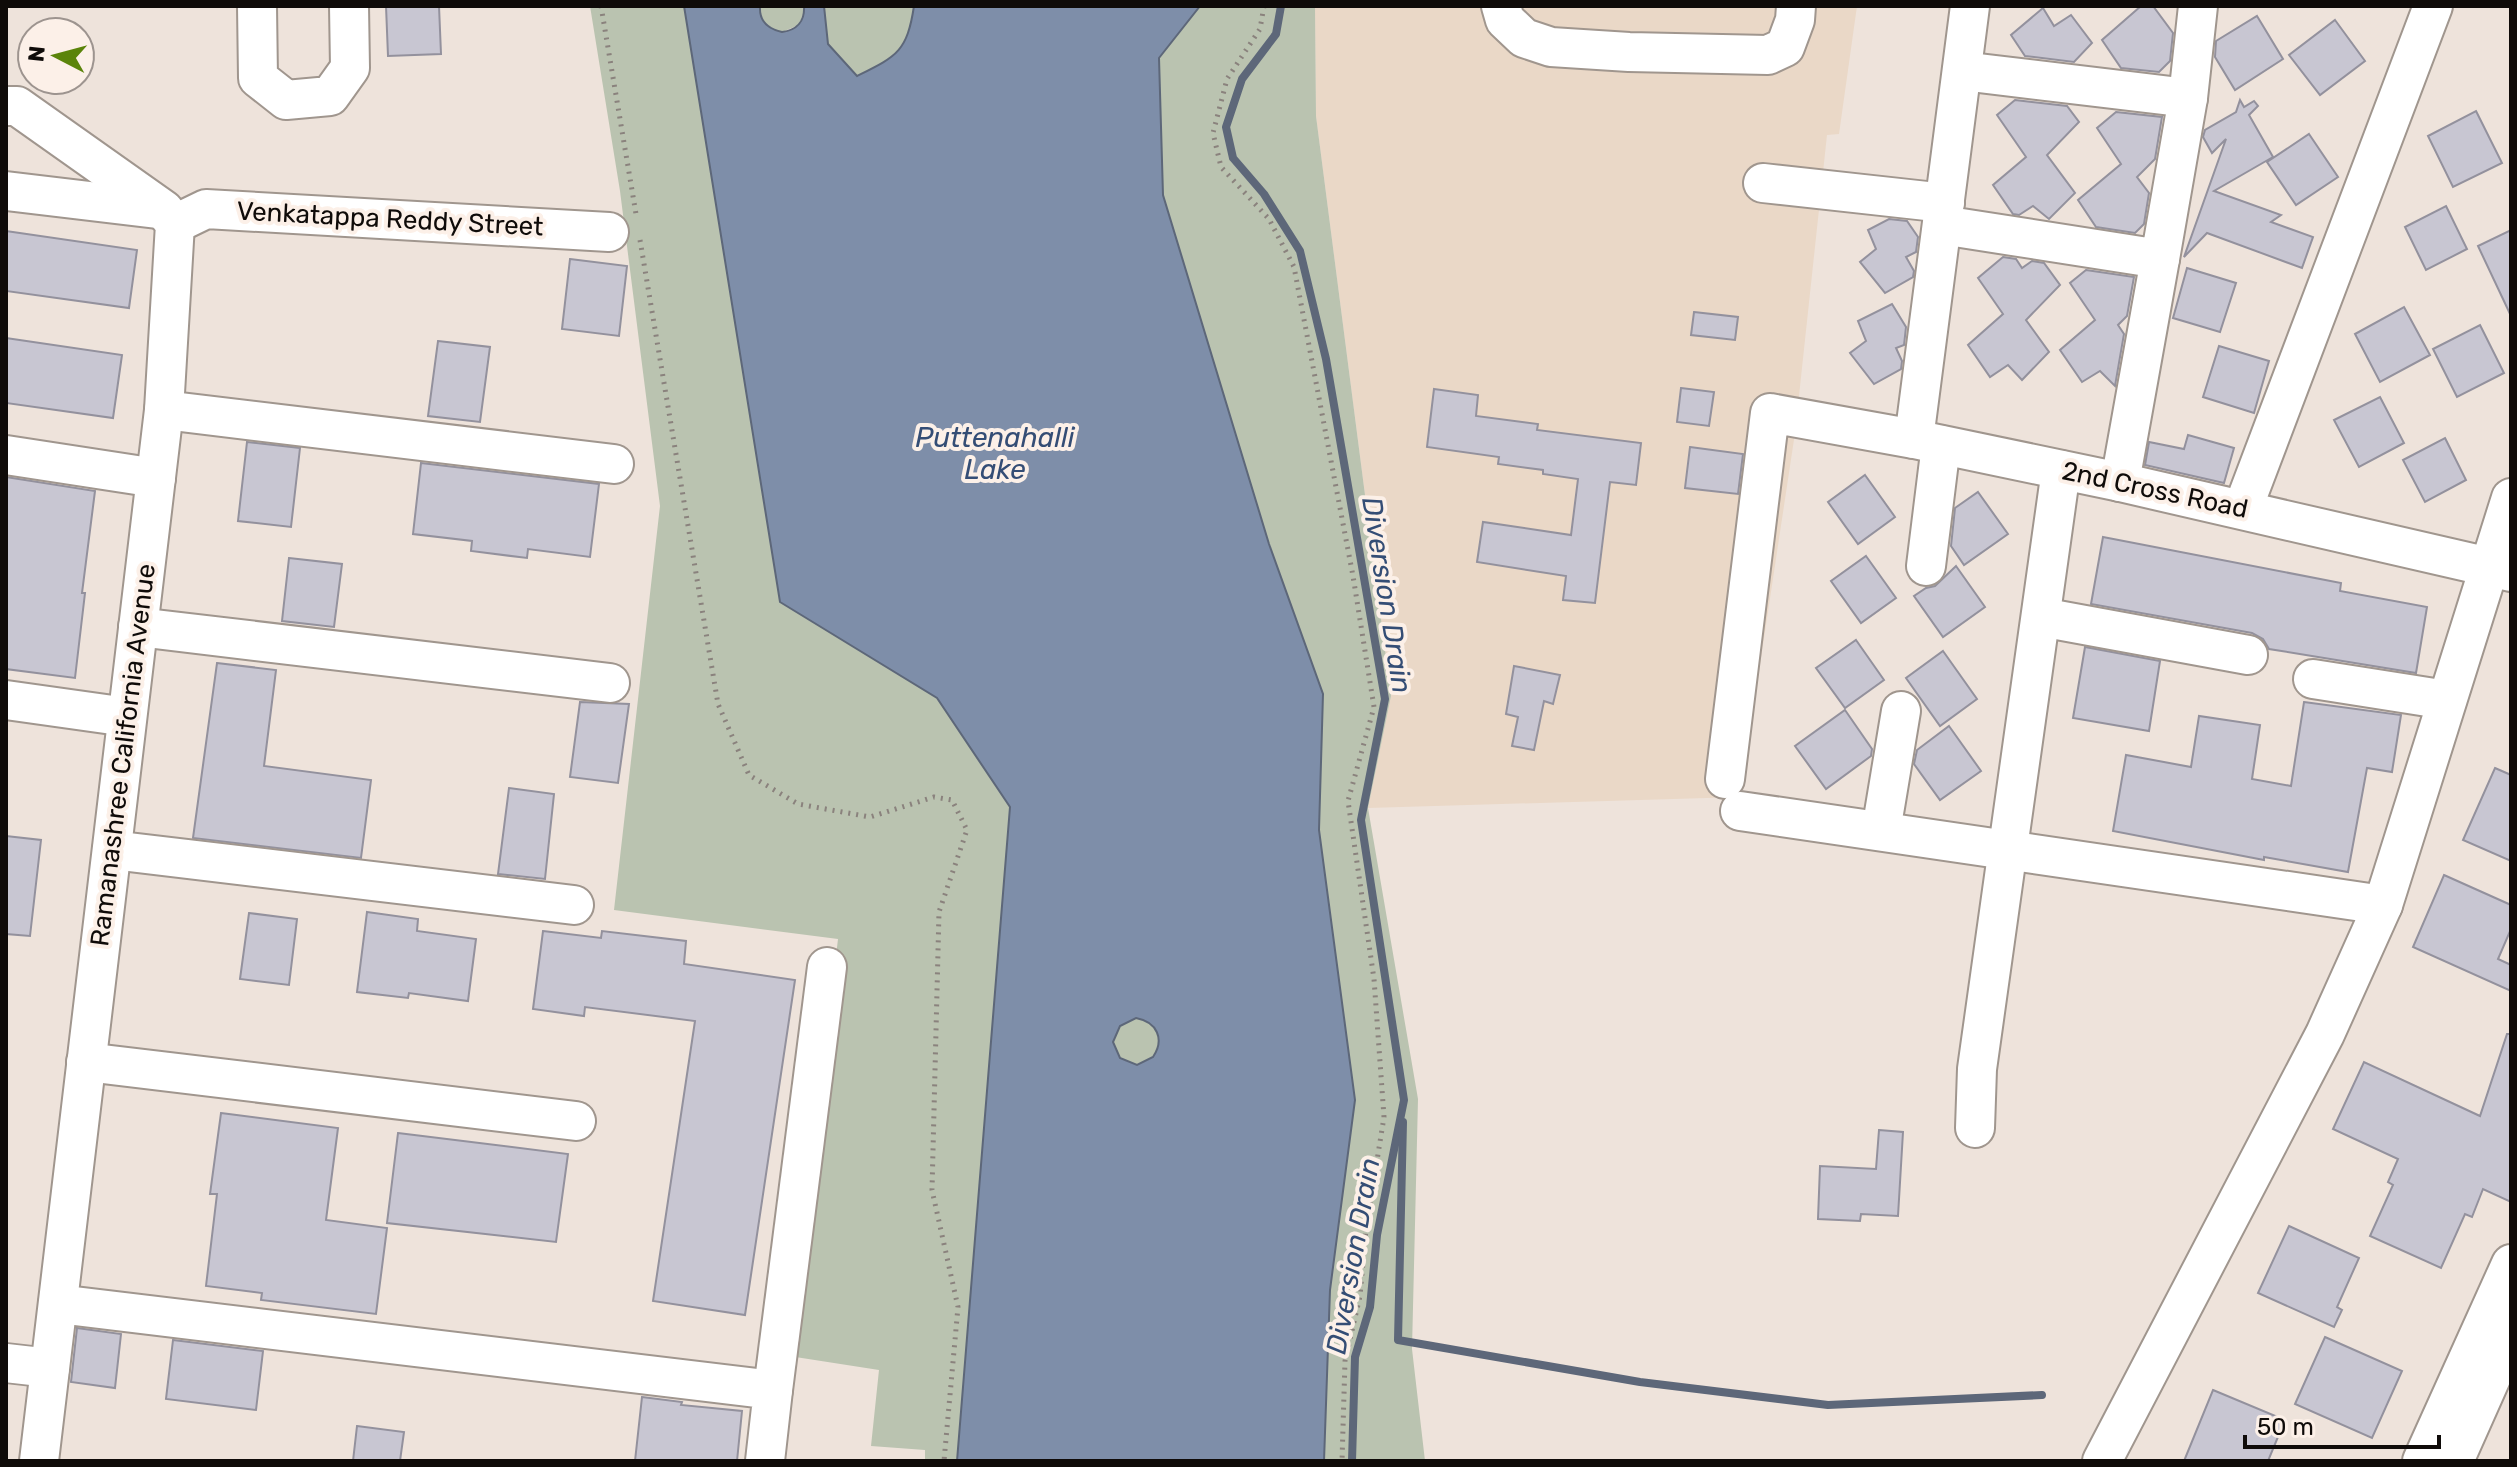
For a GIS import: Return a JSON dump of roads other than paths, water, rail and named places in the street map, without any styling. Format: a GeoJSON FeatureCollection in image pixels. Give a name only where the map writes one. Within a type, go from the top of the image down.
{"type":"FeatureCollection","features":[{"type":"Feature","properties":{"kind":"street"},"geometry":{"type":"LineString","coordinates":[[257,6],[258,78],[286,100],[330,96],[350,68],[349,6]]}},
{"type":"Feature","properties":{"kind":"street"},"geometry":{"type":"LineString","coordinates":[[1501,6],[1505,20],[1524,38],[1551,47],[1768,55],[1785,47],[1795,20],[1796,6]]}},
{"type":"Feature","properties":{"kind":"street"},"geometry":{"type":"LineString","coordinates":[[1926,566],[1928,442],[1943,214],[1970,6]]}},
{"type":"Feature","properties":{"kind":"street"},"geometry":{"type":"LineString","coordinates":[[2120,482],[2188,98],[2198,6]]}},
{"type":"Feature","properties":{"kind":"street"},"geometry":{"type":"LineString","coordinates":[[2243,508],[2433,6]]}},
{"type":"Feature","properties":{"kind":"street"},"geometry":{"type":"LineString","coordinates":[[1962,71],[2188,98]]}},
{"type":"Feature","properties":{"kind":"street"},"geometry":{"type":"LineString","coordinates":[[6,106],[17,106],[169,217]]}},
{"type":"Feature","properties":{"kind":"street"},"geometry":{"type":"LineString","coordinates":[[1763,183],[1943,214],[2160,259]]}},
{"type":"Feature","properties":{"kind":"street"},"geometry":{"type":"LineString","coordinates":[[6,191],[169,217]]}},
{"type":"Feature","properties":{"kind":"street","name":"Venkatappa Reddy Street"},"geometry":{"type":"LineString","coordinates":[[169,217],[206,209],[609,232]]}},
{"type":"Feature","properties":{"kind":"street","name":"Ramanashree California Avenue"},"geometry":{"type":"LineString","coordinates":[[39,1461],[164,410],[169,217]]}},
{"type":"Feature","properties":{"kind":"street"},"geometry":{"type":"LineString","coordinates":[[164,410],[614,464]]}},
{"type":"Feature","properties":{"kind":"street","name":"2nd Cross Road"},"geometry":{"type":"LineString","coordinates":[[1881,831],[1733,795],[1770,413],[1928,442],[2243,508],[2500,569]]}},
{"type":"Feature","properties":{"kind":"street"},"geometry":{"type":"LineString","coordinates":[[6,455],[156,478]]}},
{"type":"Feature","properties":{"kind":"street"},"geometry":{"type":"LineString","coordinates":[[1975,1128],[1977,1069],[2061,470]]}},
{"type":"Feature","properties":{"kind":"street"},"geometry":{"type":"LineString","coordinates":[[2102,1461],[2325,1034],[2383,905],[2447,700],[2500,569],[2511,498]]}},
{"type":"Feature","properties":{"kind":"street"},"geometry":{"type":"LineString","coordinates":[[2041,617],[2248,655]]}},
{"type":"Feature","properties":{"kind":"street"},"geometry":{"type":"LineString","coordinates":[[138,627],[610,683]]}},
{"type":"Feature","properties":{"kind":"street"},"geometry":{"type":"LineString","coordinates":[[2313,679],[2447,700]]}},
{"type":"Feature","properties":{"kind":"street"},"geometry":{"type":"LineString","coordinates":[[6,700],[127,717]]}},
{"type":"Feature","properties":{"kind":"street"},"geometry":{"type":"LineString","coordinates":[[1901,711],[1881,831],[2383,905]]}},
{"type":"Feature","properties":{"kind":"street"},"geometry":{"type":"LineString","coordinates":[[112,850],[574,905]]}},
{"type":"Feature","properties":{"kind":"street"},"geometry":{"type":"LineString","coordinates":[[765,1461],[827,967]]}},
{"type":"Feature","properties":{"kind":"street"},"geometry":{"type":"LineString","coordinates":[[86,1062],[576,1121]]}},
{"type":"Feature","properties":{"kind":"street"},"geometry":{"type":"LineString","coordinates":[[2422,1461],[2484,1393],[2511,1264]]}},
{"type":"Feature","properties":{"kind":"street"},"geometry":{"type":"LineString","coordinates":[[58,1304],[773,1390]]}},
{"type":"Feature","properties":{"kind":"street"},"geometry":{"type":"LineString","coordinates":[[2454,1461],[2511,1333]]}},
{"type":"Feature","properties":{"kind":"street"},"geometry":{"type":"LineString","coordinates":[[6,1363],[50,1368]]}},
{"type":"Feature","properties":{"kind":"water","name":"Puttenahalli Lake"},"geometry":{"type":"Polygon","coordinates":[[[684,6],[760,6],[765,24],[782,32],[799,24],[804,6],[824,6],[828,44],[857,76],[898,51],[908,34],[914,6],[1200,6],[1159,58],[1163,195],[1269,544],[1323,694],[1319,830],[1355,1100],[1330,1290],[1324,1461],[957,1461],[1010,807],[937,698],[780,602],[684,6]],[[1136,1018],[1120,1026],[1113,1042],[1120,1058],[1137,1065],[1153,1057],[1158,1044],[1154,1027],[1136,1018]]]}},
{"type":"Feature","properties":{"kind":"waterway","name":"Diversion Drain"},"geometry":{"type":"LineString","coordinates":[[1281,6],[1276,34],[1242,79],[1226,127],[1233,158],[1264,194],[1300,251],[1326,359],[1385,699],[1361,820],[1404,1100],[1377,1235],[1370,1307],[1355,1357],[1352,1461]]}},
{"type":"Feature","properties":{"kind":"waterway"},"geometry":{"type":"LineString","coordinates":[[1403,1122],[1398,1340],[1640,1382],[1828,1405],[2042,1395]]}}]}
